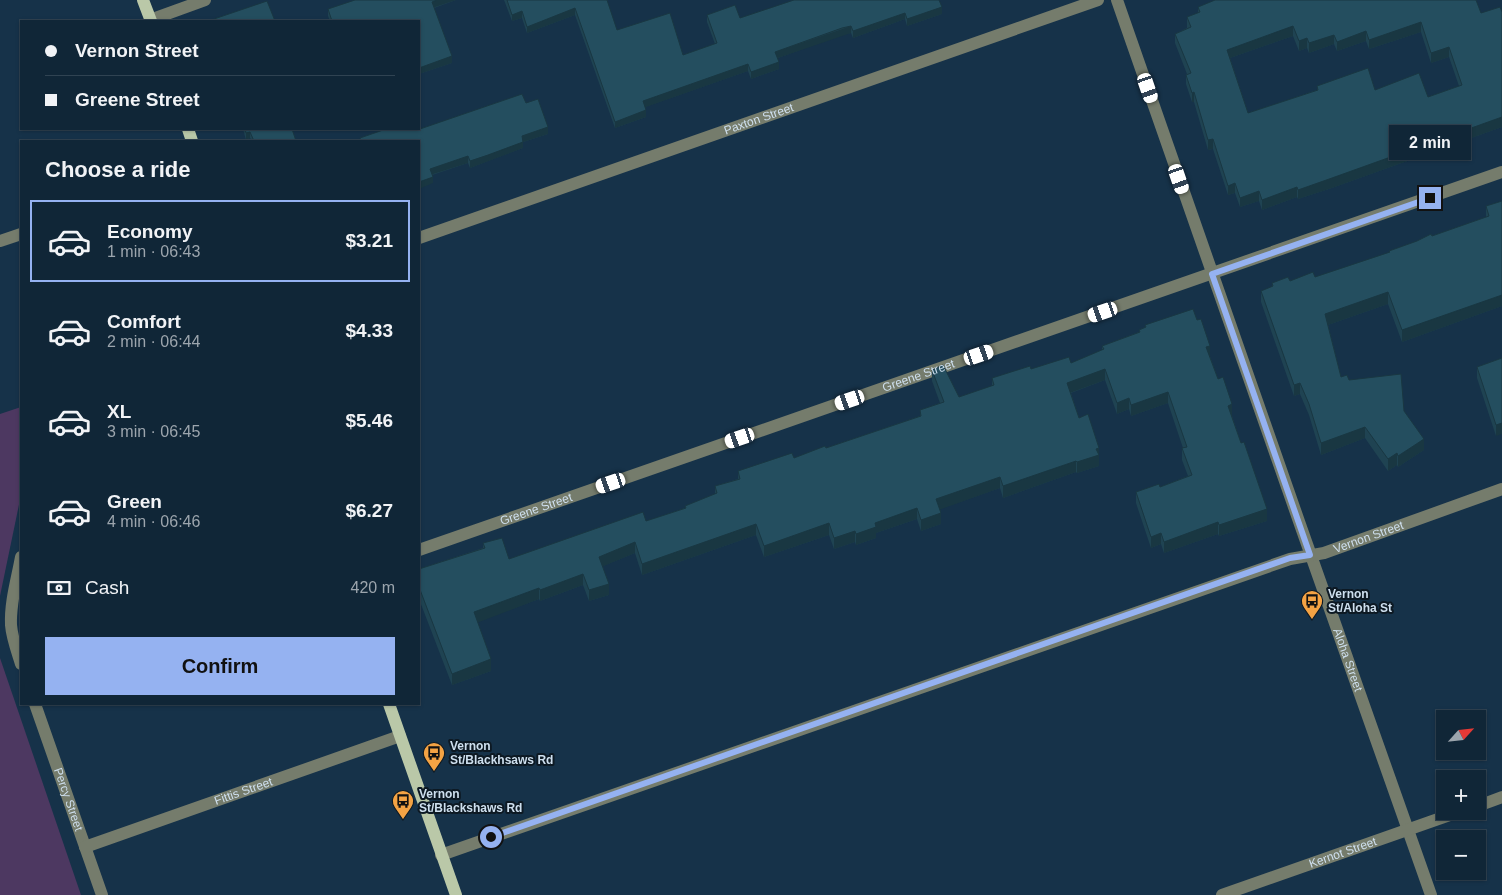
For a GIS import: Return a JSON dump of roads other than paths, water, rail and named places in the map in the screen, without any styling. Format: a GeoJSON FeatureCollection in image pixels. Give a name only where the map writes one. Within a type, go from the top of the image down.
{"type":"FeatureCollection","features":[{"type":"Feature","properties":{"kind":"main road"},"geometry":{"type":"LineString","coordinates":[[143,0],[150,20]]}},
{"type":"Feature","properties":{"kind":"main road"},"geometry":{"type":"LineString","coordinates":[[389,705],[456,895]]}},
{"type":"Feature","properties":{"kind":"street"},"geometry":{"type":"LineString","coordinates":[[150,20],[206,0]]}},
{"type":"Feature","properties":{"kind":"street","name":"Paxton Street"},"geometry":{"type":"LineString","coordinates":[[420,238],[1098,0]]}},
{"type":"Feature","properties":{"kind":"street","name":"Aloha Street"},"geometry":{"type":"LineString","coordinates":[[1118,0],[1310,555],[1431,895]]}},
{"type":"Feature","properties":{"kind":"street","name":"Greene Street"},"geometry":{"type":"LineString","coordinates":[[420,550],[1502,172]]}},
{"type":"Feature","properties":{"kind":"street"},"geometry":{"type":"LineString","coordinates":[[0,241],[20,234]]}},
{"type":"Feature","properties":{"kind":"street","name":"Vernon Street"},"geometry":{"type":"LineString","coordinates":[[441,854],[1290,558],[1324,553],[1502,489]]}},
{"type":"Feature","properties":{"kind":"street"},"geometry":{"type":"LineString","coordinates":[[20,562],[12,604],[11,625],[20,661]]}},
{"type":"Feature","properties":{"kind":"street","name":"Percy Street"},"geometry":{"type":"LineString","coordinates":[[35,705],[102,895]]}},
{"type":"Feature","properties":{"kind":"street","name":"Fittis Street"},"geometry":{"type":"LineString","coordinates":[[85,847],[400,736]]}},
{"type":"Feature","properties":{"kind":"street"},"geometry":{"type":"LineString","coordinates":[[1486,803],[1502,797]]}},
{"type":"Feature","properties":{"kind":"street","name":"Kernot Street"},"geometry":{"type":"LineString","coordinates":[[1222,895],[1436,820]]}},
{"type":"Feature","properties":{"kind":"place","name":"Vernon St/Aloha St"},"geometry":{"type":"Point","coordinates":[1312,620]}},
{"type":"Feature","properties":{"kind":"place","name":"Vernon St/Blackhsaws Rd"},"geometry":{"type":"Point","coordinates":[434,772]}},
{"type":"Feature","properties":{"kind":"place","name":"Vernon St/Blackshaws Rd"},"geometry":{"type":"Point","coordinates":[403,820]}}]}
